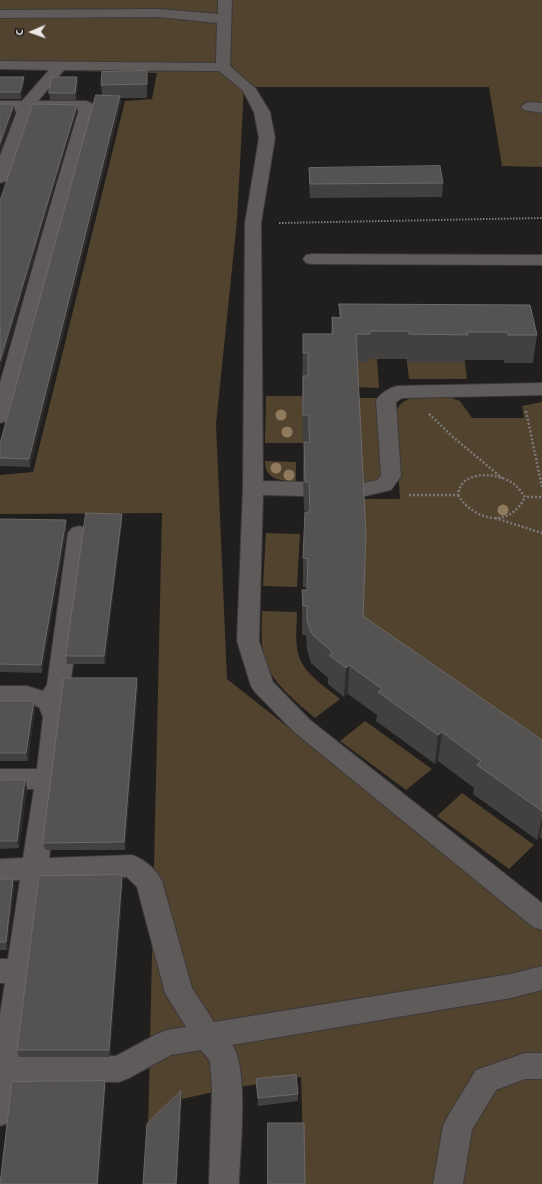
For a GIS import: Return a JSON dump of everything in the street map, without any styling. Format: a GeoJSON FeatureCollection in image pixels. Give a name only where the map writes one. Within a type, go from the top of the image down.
{"type":"FeatureCollection","features":[{"type":"Feature","properties":{"kind":"street"},"geometry":{"type":"LineString","coordinates":[[223,67],[223,19],[225,0]]}},
{"type":"Feature","properties":{"kind":"street"},"geometry":{"type":"LineString","coordinates":[[0,14],[159,13],[223,19]]}},
{"type":"Feature","properties":{"kind":"street"},"geometry":{"type":"LineString","coordinates":[[0,66],[223,67],[250,89],[262,112],[267,138],[253,223],[253,488],[248,641],[263,686],[302,726],[542,919]]}},
{"type":"Feature","properties":{"kind":"street"},"geometry":{"type":"LineString","coordinates":[[0,178],[26,106],[60,66]]}},
{"type":"Feature","properties":{"kind":"street"},"geometry":{"type":"LineString","coordinates":[[0,106],[86,106],[0,417]]}},
{"type":"Feature","properties":{"kind":"street"},"geometry":{"type":"LineString","coordinates":[[312,259],[542,260]]}},
{"type":"Feature","properties":{"kind":"street"},"geometry":{"type":"LineString","coordinates":[[361,490],[384,485],[391,476],[386,400],[397,392],[542,389]]}},
{"type":"Feature","properties":{"kind":"street"},"geometry":{"type":"LineString","coordinates":[[253,488],[304,489]]}},
{"type":"Feature","properties":{"kind":"street"},"geometry":{"type":"LineString","coordinates":[[48,701],[58,687],[79,533]]}},
{"type":"Feature","properties":{"kind":"street"},"geometry":{"type":"LineString","coordinates":[[0,695],[27,695],[48,701]]}},
{"type":"Feature","properties":{"kind":"street"},"geometry":{"type":"LineString","coordinates":[[0,1112],[10,971],[34,870],[48,779],[54,717],[48,701]]}},
{"type":"Feature","properties":{"kind":"street"},"geometry":{"type":"LineString","coordinates":[[0,779],[48,779]]}},
{"type":"Feature","properties":{"kind":"street"},"geometry":{"type":"LineString","coordinates":[[0,870],[132,866],[148,881],[179,993],[208,1037],[224,1057],[226,1089],[224,1184]]}},
{"type":"Feature","properties":{"kind":"street"},"geometry":{"type":"LineString","coordinates":[[3,1068],[119,1069],[167,1044],[511,986],[542,978]]}},
{"type":"Feature","properties":{"kind":"street"},"geometry":{"type":"LineString","coordinates":[[448,1184],[458,1126],[486,1080],[525,1066],[542,1066]]}},
{"type":"Feature","properties":{"kind":"path"},"geometry":{"type":"LineString","coordinates":[[253,223],[542,218]]}},
{"type":"Feature","properties":{"kind":"path"},"geometry":{"type":"LineString","coordinates":[[522,390],[542,487]]}},
{"type":"Feature","properties":{"kind":"path"},"geometry":{"type":"LineString","coordinates":[[416,391],[429,415],[459,442],[502,478],[514,484],[525,497],[542,497]]}},
{"type":"Feature","properties":{"kind":"path"},"geometry":{"type":"LineString","coordinates":[[502,478],[492,476],[471,478],[462,483],[458,490],[461,503],[469,510],[480,515],[492,517],[542,532]]}},
{"type":"Feature","properties":{"kind":"path"},"geometry":{"type":"LineString","coordinates":[[403,495],[458,495]]}},
{"type":"Feature","properties":{"kind":"path"},"geometry":{"type":"LineString","coordinates":[[492,517],[507,516],[516,512],[523,504],[525,497]]}},
{"type":"Feature","properties":{"kind":"shaded area"},"geometry":{"type":"Polygon","coordinates":[[[0,0],[542,0],[542,167],[502,166],[489,87],[244,87],[237,220],[216,424],[227,679],[542,927],[542,1184],[304,1184],[301,1077],[227,1089],[182,1099],[148,1131],[162,513],[0,514],[0,475],[33,472],[125,101],[152,99],[157,73],[0,69],[0,0]]]}},
{"type":"Feature","properties":{"kind":"shaded area"},"geometry":{"type":"Polygon","coordinates":[[[368,359],[377,359],[379,388],[356,387],[355,362],[369,362],[368,359]]]}},
{"type":"Feature","properties":{"kind":"shaded area"},"geometry":{"type":"Polygon","coordinates":[[[407,363],[465,363],[467,379],[409,379],[407,363]]]}},
{"type":"Feature","properties":{"kind":"shaded area"},"geometry":{"type":"Polygon","coordinates":[[[266,396],[308,396],[303,443],[265,443],[266,396]]]}},
{"type":"Feature","properties":{"kind":"shaded area"},"geometry":{"type":"Polygon","coordinates":[[[356,398],[380,398],[385,474],[378,482],[361,483],[356,398]]]}},
{"type":"Feature","properties":{"kind":"shaded area"},"geometry":{"type":"Polygon","coordinates":[[[414,398],[451,398],[460,401],[472,418],[524,418],[522,406],[542,402],[542,773],[361,645],[361,499],[400,499],[395,416],[400,405],[403,402],[414,398]]]}},
{"type":"Feature","properties":{"kind":"shaded area"},"geometry":{"type":"Polygon","coordinates":[[[265,461],[296,462],[296,481],[280,480],[271,476],[266,467],[265,461]]]}},
{"type":"Feature","properties":{"kind":"shaded area"},"geometry":{"type":"Polygon","coordinates":[[[266,533],[300,534],[297,587],[263,586],[266,533]]]}},
{"type":"Feature","properties":{"kind":"shaded area"},"geometry":{"type":"Polygon","coordinates":[[[262,611],[297,612],[296,642],[300,659],[307,671],[312,676],[340,699],[315,718],[280,686],[269,671],[263,651],[262,611]]]}},
{"type":"Feature","properties":{"kind":"shaded area"},"geometry":{"type":"Polygon","coordinates":[[[365,721],[432,769],[406,790],[340,741],[365,721]]]}},
{"type":"Feature","properties":{"kind":"shaded area"},"geometry":{"type":"Polygon","coordinates":[[[462,793],[534,845],[509,869],[437,816],[462,793]]]}},
{"type":"Feature","properties":{"kind":"building"},"geometry":{"type":"Polygon","coordinates":[[[147,71],[147,84],[101,85],[102,72],[147,71]]]}},
{"type":"Feature","properties":{"kind":"building"},"geometry":{"type":"Polygon","coordinates":[[[0,77],[24,77],[20,92],[0,92],[0,77]]]}},
{"type":"Feature","properties":{"kind":"building"},"geometry":{"type":"Polygon","coordinates":[[[52,77],[77,77],[75,93],[49,93],[52,77]]]}},
{"type":"Feature","properties":{"kind":"building"},"geometry":{"type":"Polygon","coordinates":[[[96,95],[120,96],[29,459],[0,458],[0,444],[96,95]]]}},
{"type":"Feature","properties":{"kind":"building"},"geometry":{"type":"Polygon","coordinates":[[[0,104],[14,104],[0,143],[0,104]]]}},
{"type":"Feature","properties":{"kind":"building"},"geometry":{"type":"Polygon","coordinates":[[[33,104],[77,105],[0,361],[0,201],[33,104]]]}},
{"type":"Feature","properties":{"kind":"building"},"geometry":{"type":"Polygon","coordinates":[[[440,166],[443,183],[310,184],[309,168],[440,166]]]}},
{"type":"Feature","properties":{"kind":"building"},"geometry":{"type":"Polygon","coordinates":[[[339,304],[530,305],[537,335],[508,335],[508,332],[467,332],[468,335],[409,334],[409,331],[370,331],[370,334],[356,334],[366,536],[363,616],[542,740],[542,811],[477,765],[481,761],[442,732],[438,735],[378,692],[382,689],[349,665],[346,668],[329,655],[333,653],[312,634],[307,621],[307,606],[303,606],[302,590],[307,590],[308,559],[303,558],[305,512],[310,512],[309,482],[305,482],[304,442],[310,442],[309,415],[303,415],[303,376],[308,376],[308,353],[303,353],[303,334],[333,334],[332,317],[341,318],[339,304]]]}},
{"type":"Feature","properties":{"kind":"building"},"geometry":{"type":"Polygon","coordinates":[[[86,513],[122,514],[104,656],[66,656],[86,513]]]}},
{"type":"Feature","properties":{"kind":"building"},"geometry":{"type":"Polygon","coordinates":[[[0,519],[66,520],[41,665],[0,664],[0,519]]]}},
{"type":"Feature","properties":{"kind":"building"},"geometry":{"type":"Polygon","coordinates":[[[64,678],[137,678],[124,842],[43,843],[64,678]]]}},
{"type":"Feature","properties":{"kind":"building"},"geometry":{"type":"Polygon","coordinates":[[[0,701],[34,701],[26,753],[0,753],[0,701]]]}},
{"type":"Feature","properties":{"kind":"building"},"geometry":{"type":"Polygon","coordinates":[[[0,780],[25,780],[17,841],[0,841],[0,780]]]}},
{"type":"Feature","properties":{"kind":"building"},"geometry":{"type":"Polygon","coordinates":[[[122,875],[109,1050],[17,1050],[39,876],[122,875]]]}},
{"type":"Feature","properties":{"kind":"building"},"geometry":{"type":"Polygon","coordinates":[[[0,879],[13,879],[6,942],[0,942],[0,879]]]}},
{"type":"Feature","properties":{"kind":"building"},"geometry":{"type":"Polygon","coordinates":[[[296,1075],[298,1094],[258,1098],[256,1079],[296,1075]]]}},
{"type":"Feature","properties":{"kind":"building"},"geometry":{"type":"Polygon","coordinates":[[[105,1081],[97,1184],[0,1184],[12,1082],[105,1081]]]}},
{"type":"Feature","properties":{"kind":"building"},"geometry":{"type":"Polygon","coordinates":[[[181,1091],[176,1184],[143,1184],[147,1124],[181,1091]]]}},
{"type":"Feature","properties":{"kind":"building"},"geometry":{"type":"Polygon","coordinates":[[[268,1123],[304,1123],[305,1184],[268,1184],[268,1123]]]}}]}
